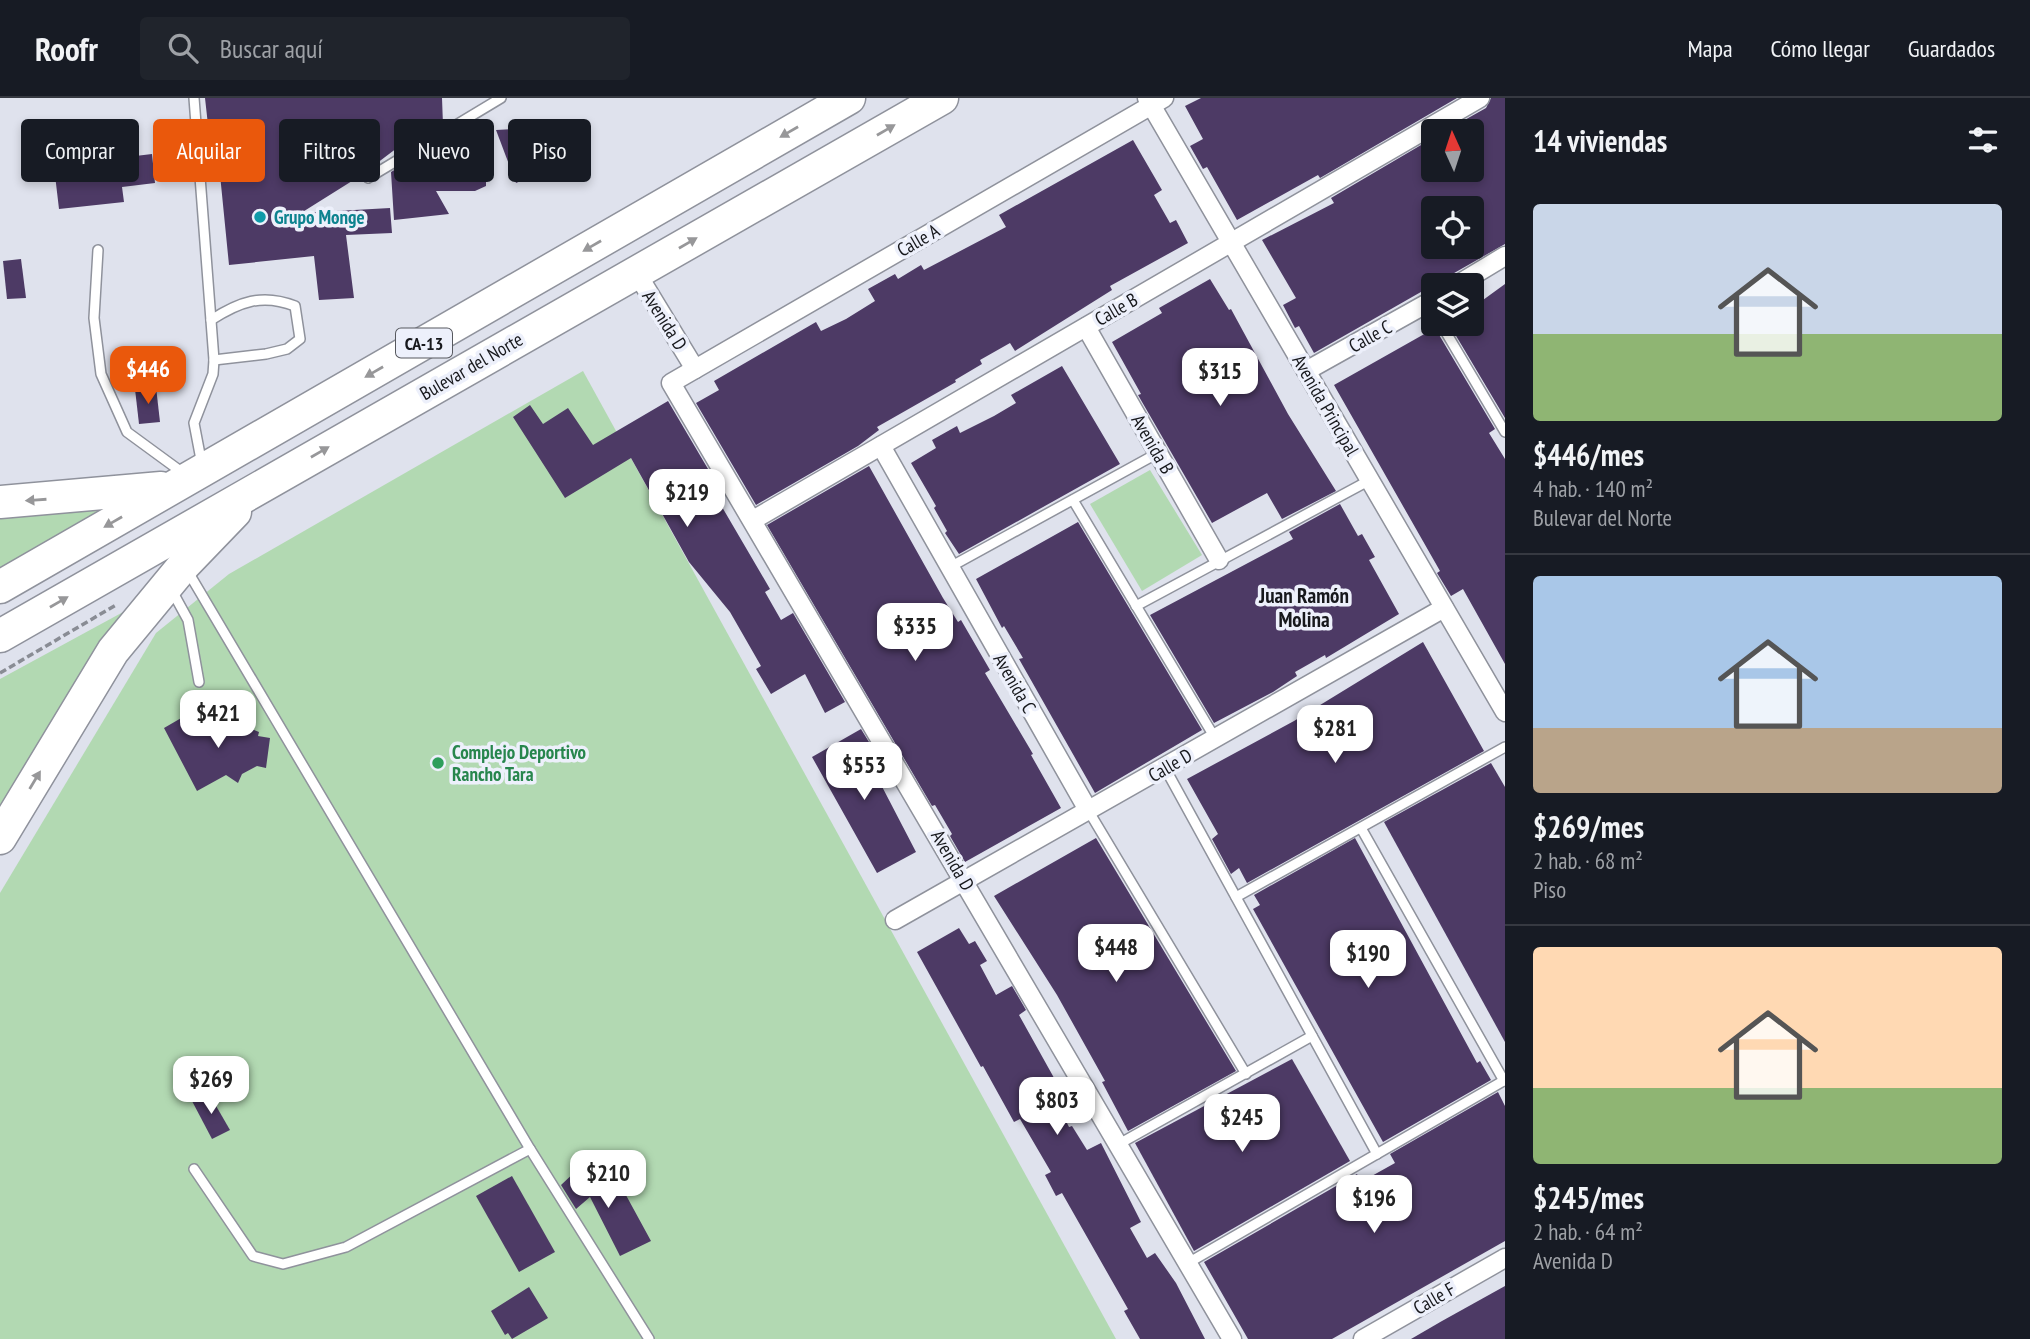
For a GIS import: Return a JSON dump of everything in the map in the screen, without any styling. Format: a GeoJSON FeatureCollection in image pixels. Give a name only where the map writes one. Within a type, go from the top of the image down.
{"type":"FeatureCollection","features":[{"type":"Feature","properties":{"kind":"highway","name":"CA-13"},"geometry":{"type":"LineString","coordinates":[[0,587],[849,98]]}},
{"type":"Feature","properties":{"kind":"highway","name":"Bulevar del Norte"},"geometry":{"type":"LineString","coordinates":[[0,636],[942,98]]}},
{"type":"Feature","properties":{"kind":"highway"},"geometry":{"type":"LineString","coordinates":[[0,502],[112,495],[190,478]]}},
{"type":"Feature","properties":{"kind":"highway"},"geometry":{"type":"LineString","coordinates":[[0,838],[113,651],[176,575],[260,486]]}},
{"type":"Feature","properties":{"kind":"street","name":"Calle B"},"geometry":{"type":"LineString","coordinates":[[753,520],[1480,98]]}},
{"type":"Feature","properties":{"kind":"street","name":"Avenida Principal"},"geometry":{"type":"LineString","coordinates":[[1154,101],[1231,242],[1505,712]]}},
{"type":"Feature","properties":{"kind":"street","name":"Calle A"},"geometry":{"type":"LineString","coordinates":[[671,383],[1154,101]]}},
{"type":"Feature","properties":{"kind":"street"},"geometry":{"type":"LineString","coordinates":[[1477,273],[1505,256]]}},
{"type":"Feature","properties":{"kind":"street","name":"Avenida D"},"geometry":{"type":"LineString","coordinates":[[636,272],[695,369]]}},
{"type":"Feature","properties":{"kind":"street","name":"Calle C"},"geometry":{"type":"LineString","coordinates":[[1306,371],[1421,311]]}},
{"type":"Feature","properties":{"kind":"street","name":"Avenida B"},"geometry":{"type":"LineString","coordinates":[[1086,327],[1219,560]]}},
{"type":"Feature","properties":{"kind":"street","name":"Avenida D"},"geometry":{"type":"LineString","coordinates":[[671,383],[1232,1339]]}},
{"type":"Feature","properties":{"kind":"street","name":"Avenida C"},"geometry":{"type":"LineString","coordinates":[[881,446],[1088,810]]}},
{"type":"Feature","properties":{"kind":"street","name":"Calle D"},"geometry":{"type":"LineString","coordinates":[[895,920],[1444,608]]}},
{"type":"Feature","properties":{"kind":"street","name":"Calle F"},"geometry":{"type":"LineString","coordinates":[[1363,1339],[1505,1258]]}},
{"type":"Feature","properties":{"kind":"lane"},"geometry":{"type":"LineString","coordinates":[[190,478],[194,423],[213,374],[214,360],[194,98]]}},
{"type":"Feature","properties":{"kind":"lane"},"geometry":{"type":"LineString","coordinates":[[380,171],[501,98]]}},
{"type":"Feature","properties":{"kind":"lane"},"geometry":{"type":"LineString","coordinates":[[98,250],[94,318],[101,374],[127,432],[190,478]]}},
{"type":"Feature","properties":{"kind":"lane"},"geometry":{"type":"LineString","coordinates":[[211,320],[236,304],[261,299],[295,306],[299,321],[300,339],[287,349],[214,360]]}},
{"type":"Feature","properties":{"kind":"lane"},"geometry":{"type":"LineString","coordinates":[[1448,336],[1505,432]]}},
{"type":"Feature","properties":{"kind":"lane"},"geometry":{"type":"LineString","coordinates":[[950,567],[1158,453]]}},
{"type":"Feature","properties":{"kind":"lane"},"geometry":{"type":"LineString","coordinates":[[1136,606],[1370,480]]}},
{"type":"Feature","properties":{"kind":"lane"},"geometry":{"type":"LineString","coordinates":[[1073,500],[1215,738]]}},
{"type":"Feature","properties":{"kind":"lane"},"geometry":{"type":"LineString","coordinates":[[176,575],[188,620],[199,682]]}},
{"type":"Feature","properties":{"kind":"lane"},"geometry":{"type":"LineString","coordinates":[[176,575],[649,1339]]}},
{"type":"Feature","properties":{"kind":"lane"},"geometry":{"type":"LineString","coordinates":[[1236,897],[1505,747]]}},
{"type":"Feature","properties":{"kind":"lane"},"geometry":{"type":"LineString","coordinates":[[1165,768],[1377,1154]]}},
{"type":"Feature","properties":{"kind":"lane"},"geometry":{"type":"LineString","coordinates":[[1088,810],[1245,1073]]}},
{"type":"Feature","properties":{"kind":"lane"},"geometry":{"type":"LineString","coordinates":[[1188,1263],[1504,1081],[1360,828]]}},
{"type":"Feature","properties":{"kind":"lane"},"geometry":{"type":"LineString","coordinates":[[1119,1144],[1312,1036]]}},
{"type":"Feature","properties":{"kind":"lane"},"geometry":{"type":"LineString","coordinates":[[194,1169],[253,1256],[283,1264],[346,1247],[530,1149]]}},
{"type":"Feature","properties":{"kind":"path"},"geometry":{"type":"LineString","coordinates":[[0,673],[131,597],[148,610]]}},
{"type":"Feature","properties":{"kind":"green space","name":"Complejo Deportivo Rancho Tara"},"geometry":{"type":"Polygon","coordinates":[[[583,371],[1116,1339],[0,1339],[0,893],[156,633],[229,574],[583,371]]]}},
{"type":"Feature","properties":{"kind":"green space"},"geometry":{"type":"Polygon","coordinates":[[[1150,470],[1202,555],[1142,591],[1090,504],[1150,470]]]}},
{"type":"Feature","properties":{"kind":"green space"},"geometry":{"type":"Polygon","coordinates":[[[124,500],[0,571],[0,508],[124,500]]]}},
{"type":"Feature","properties":{"kind":"green space"},"geometry":{"type":"Polygon","coordinates":[[[136,605],[0,821],[0,679],[136,605]]]}},
{"type":"Feature","properties":{"kind":"building","name":"Grupo Monge"},"geometry":{"type":"Polygon","coordinates":[[[205,98],[442,98],[443,119],[394,119],[394,150],[380,161],[380,119],[279,119],[279,182],[350,182],[301,213],[390,208],[392,233],[346,235],[354,298],[319,300],[314,256],[229,265],[221,182],[265,182],[265,119],[207,119],[205,98]]]}},
{"type":"Feature","properties":{"kind":"building"},"geometry":{"type":"Polygon","coordinates":[[[1201,98],[1457,98],[1320,178],[1318,175],[1237,220],[1207,167],[1203,169],[1190,146],[1203,139],[1185,106],[1201,98]]]}},
{"type":"Feature","properties":{"kind":"building"},"geometry":{"type":"Polygon","coordinates":[[[1491,98],[1505,98],[1505,244],[1484,256],[1484,196],[1421,196],[1421,259],[1479,259],[1454,273],[1421,273],[1421,292],[1314,353],[1299,326],[1295,328],[1283,305],[1296,298],[1262,240],[1334,203],[1331,198],[1421,145],[1421,182],[1484,182],[1484,119],[1466,119],[1486,108],[1491,98]]]}},
{"type":"Feature","properties":{"kind":"building"},"geometry":{"type":"Polygon","coordinates":[[[508,129],[508,162],[496,130],[508,129]]]}},
{"type":"Feature","properties":{"kind":"building"},"geometry":{"type":"Polygon","coordinates":[[[1133,140],[1162,190],[1154,195],[1170,223],[1176,220],[1188,243],[1110,286],[1112,290],[1015,351],[1010,343],[980,360],[982,364],[955,380],[956,382],[877,427],[879,430],[858,446],[756,505],[696,403],[719,390],[714,381],[816,322],[821,331],[846,319],[875,301],[868,289],[895,274],[898,279],[921,265],[924,270],[1006,227],[999,215],[1133,140]]]}},
{"type":"Feature","properties":{"kind":"building"},"geometry":{"type":"Polygon","coordinates":[[[152,154],[155,183],[122,187],[124,202],[59,209],[56,182],[139,182],[139,156],[152,154]]]}},
{"type":"Feature","properties":{"kind":"building"},"geometry":{"type":"Polygon","coordinates":[[[394,170],[394,182],[486,182],[486,186],[475,191],[436,191],[449,214],[394,220],[391,172],[394,170]]]}},
{"type":"Feature","properties":{"kind":"building"},"geometry":{"type":"Polygon","coordinates":[[[21,259],[26,298],[7,299],[3,261],[21,259]]]}},
{"type":"Feature","properties":{"kind":"building"},"geometry":{"type":"Polygon","coordinates":[[[1210,279],[1229,310],[1231,309],[1288,414],[1336,491],[1282,519],[1267,493],[1212,523],[1138,395],[1141,394],[1112,342],[1162,313],[1159,308],[1210,279]]]}},
{"type":"Feature","properties":{"kind":"building"},"geometry":{"type":"Polygon","coordinates":[[[1505,284],[1505,418],[1456,336],[1484,336],[1484,299],[1505,284]]]}},
{"type":"Feature","properties":{"kind":"building"},"geometry":{"type":"Polygon","coordinates":[[[1421,336],[1440,336],[1495,429],[1489,433],[1505,459],[1505,664],[1463,589],[1451,596],[1437,573],[1440,571],[1334,385],[1421,336]]]}},
{"type":"Feature","properties":{"kind":"building"},"geometry":{"type":"Polygon","coordinates":[[[1062,366],[1120,464],[959,554],[945,533],[947,531],[934,508],[936,506],[911,463],[936,448],[932,440],[957,426],[960,433],[994,416],[1016,403],[1011,395],[1062,366]]]}},
{"type":"Feature","properties":{"kind":"building"},"geometry":{"type":"Polygon","coordinates":[[[156,387],[160,422],[139,424],[135,389],[156,387]]]}},
{"type":"Feature","properties":{"kind":"building"},"geometry":{"type":"Polygon","coordinates":[[[668,401],[721,491],[715,495],[770,589],[765,592],[781,620],[793,613],[845,702],[825,713],[805,674],[771,694],[756,669],[761,666],[730,612],[689,562],[631,458],[565,498],[513,417],[530,405],[543,424],[568,408],[593,445],[668,401]]]}},
{"type":"Feature","properties":{"kind":"building"},"geometry":{"type":"Polygon","coordinates":[[[869,466],[943,598],[958,622],[961,620],[990,670],[985,673],[1061,808],[965,862],[935,805],[932,806],[767,525],[869,466]]]}},
{"type":"Feature","properties":{"kind":"building"},"geometry":{"type":"Polygon","coordinates":[[[1340,504],[1358,536],[1362,534],[1375,557],[1369,560],[1399,614],[1326,658],[1325,655],[1295,672],[1297,676],[1273,692],[1214,723],[1150,615],[1293,539],[1289,532],[1340,504]]]}},
{"type":"Feature","properties":{"kind":"building"},"geometry":{"type":"Polygon","coordinates":[[[1078,522],[1202,730],[1095,793],[1019,659],[1023,658],[1004,626],[1002,628],[976,579],[1078,522]]]}},
{"type":"Feature","properties":{"kind":"building"},"geometry":{"type":"Polygon","coordinates":[[[1423,642],[1484,751],[1247,883],[1239,868],[1231,874],[1212,839],[1218,834],[1187,779],[1294,721],[1423,642]]]}},
{"type":"Feature","properties":{"kind":"building"},"geometry":{"type":"Polygon","coordinates":[[[183,717],[188,726],[204,728],[226,718],[259,732],[258,736],[270,738],[266,768],[257,766],[242,774],[238,783],[226,775],[197,791],[164,728],[183,717]]]}},
{"type":"Feature","properties":{"kind":"building"},"geometry":{"type":"Polygon","coordinates":[[[861,729],[869,742],[857,749],[872,777],[876,775],[916,852],[877,873],[812,757],[861,729]]]}},
{"type":"Feature","properties":{"kind":"building"},"geometry":{"type":"Polygon","coordinates":[[[1491,763],[1505,787],[1505,1042],[1384,822],[1491,763]]]}},
{"type":"Feature","properties":{"kind":"building"},"geometry":{"type":"Polygon","coordinates":[[[1096,838],[1236,1071],[1128,1131],[1102,1082],[1105,1081],[1057,995],[994,896],[1096,838]]]}},
{"type":"Feature","properties":{"kind":"building"},"geometry":{"type":"Polygon","coordinates":[[[1355,838],[1477,1063],[1480,1061],[1491,1080],[1383,1142],[1253,909],[1260,905],[1254,895],[1355,838]]]}},
{"type":"Feature","properties":{"kind":"building"},"geometry":{"type":"Polygon","coordinates":[[[959,928],[969,944],[975,941],[987,961],[980,965],[996,995],[1012,986],[1026,1010],[1019,1015],[1063,1094],[1055,1099],[1069,1127],[1072,1126],[1087,1150],[1101,1143],[1141,1222],[1130,1228],[1147,1258],[1155,1253],[1176,1283],[1205,1339],[1140,1339],[1124,1311],[1128,1309],[1062,1193],[1056,1196],[1045,1175],[1051,1172],[1020,1119],[1014,1122],[917,952],[959,928]]]}},
{"type":"Feature","properties":{"kind":"building"},"geometry":{"type":"Polygon","coordinates":[[[1292,1059],[1350,1161],[1194,1251],[1135,1143],[1292,1059]]]}},
{"type":"Feature","properties":{"kind":"building"},"geometry":{"type":"Polygon","coordinates":[[[208,1092],[230,1130],[212,1139],[192,1101],[208,1092]]]}},
{"type":"Feature","properties":{"kind":"building"},"geometry":{"type":"Polygon","coordinates":[[[1498,1092],[1505,1106],[1505,1241],[1332,1339],[1248,1339],[1204,1262],[1357,1174],[1361,1182],[1395,1163],[1390,1154],[1498,1092]]]}},
{"type":"Feature","properties":{"kind":"building"},"geometry":{"type":"Polygon","coordinates":[[[578,1160],[607,1193],[621,1186],[651,1241],[620,1256],[590,1197],[576,1209],[561,1185],[577,1170],[574,1163],[578,1160]]]}},
{"type":"Feature","properties":{"kind":"building"},"geometry":{"type":"Polygon","coordinates":[[[512,1176],[555,1252],[519,1272],[476,1196],[512,1176]]]}},
{"type":"Feature","properties":{"kind":"building"},"geometry":{"type":"Polygon","coordinates":[[[1505,1286],[1505,1339],[1411,1339],[1442,1321],[1505,1286]]]}},
{"type":"Feature","properties":{"kind":"building"},"geometry":{"type":"Polygon","coordinates":[[[529,1287],[548,1318],[512,1339],[508,1333],[505,1335],[491,1311],[529,1287]]]}},
{"type":"Feature","properties":{"kind":"place","name":"Grupo Monge"},"geometry":{"type":"Point","coordinates":[260,217]}},
{"type":"Feature","properties":{"kind":"place","name":"Complejo Deportivo Rancho Tara"},"geometry":{"type":"Point","coordinates":[438,763]}},
{"type":"Feature","properties":{"kind":"district","name":"Juan Ramón Molina"},"geometry":{"type":"Point","coordinates":[1304,607]}}]}
